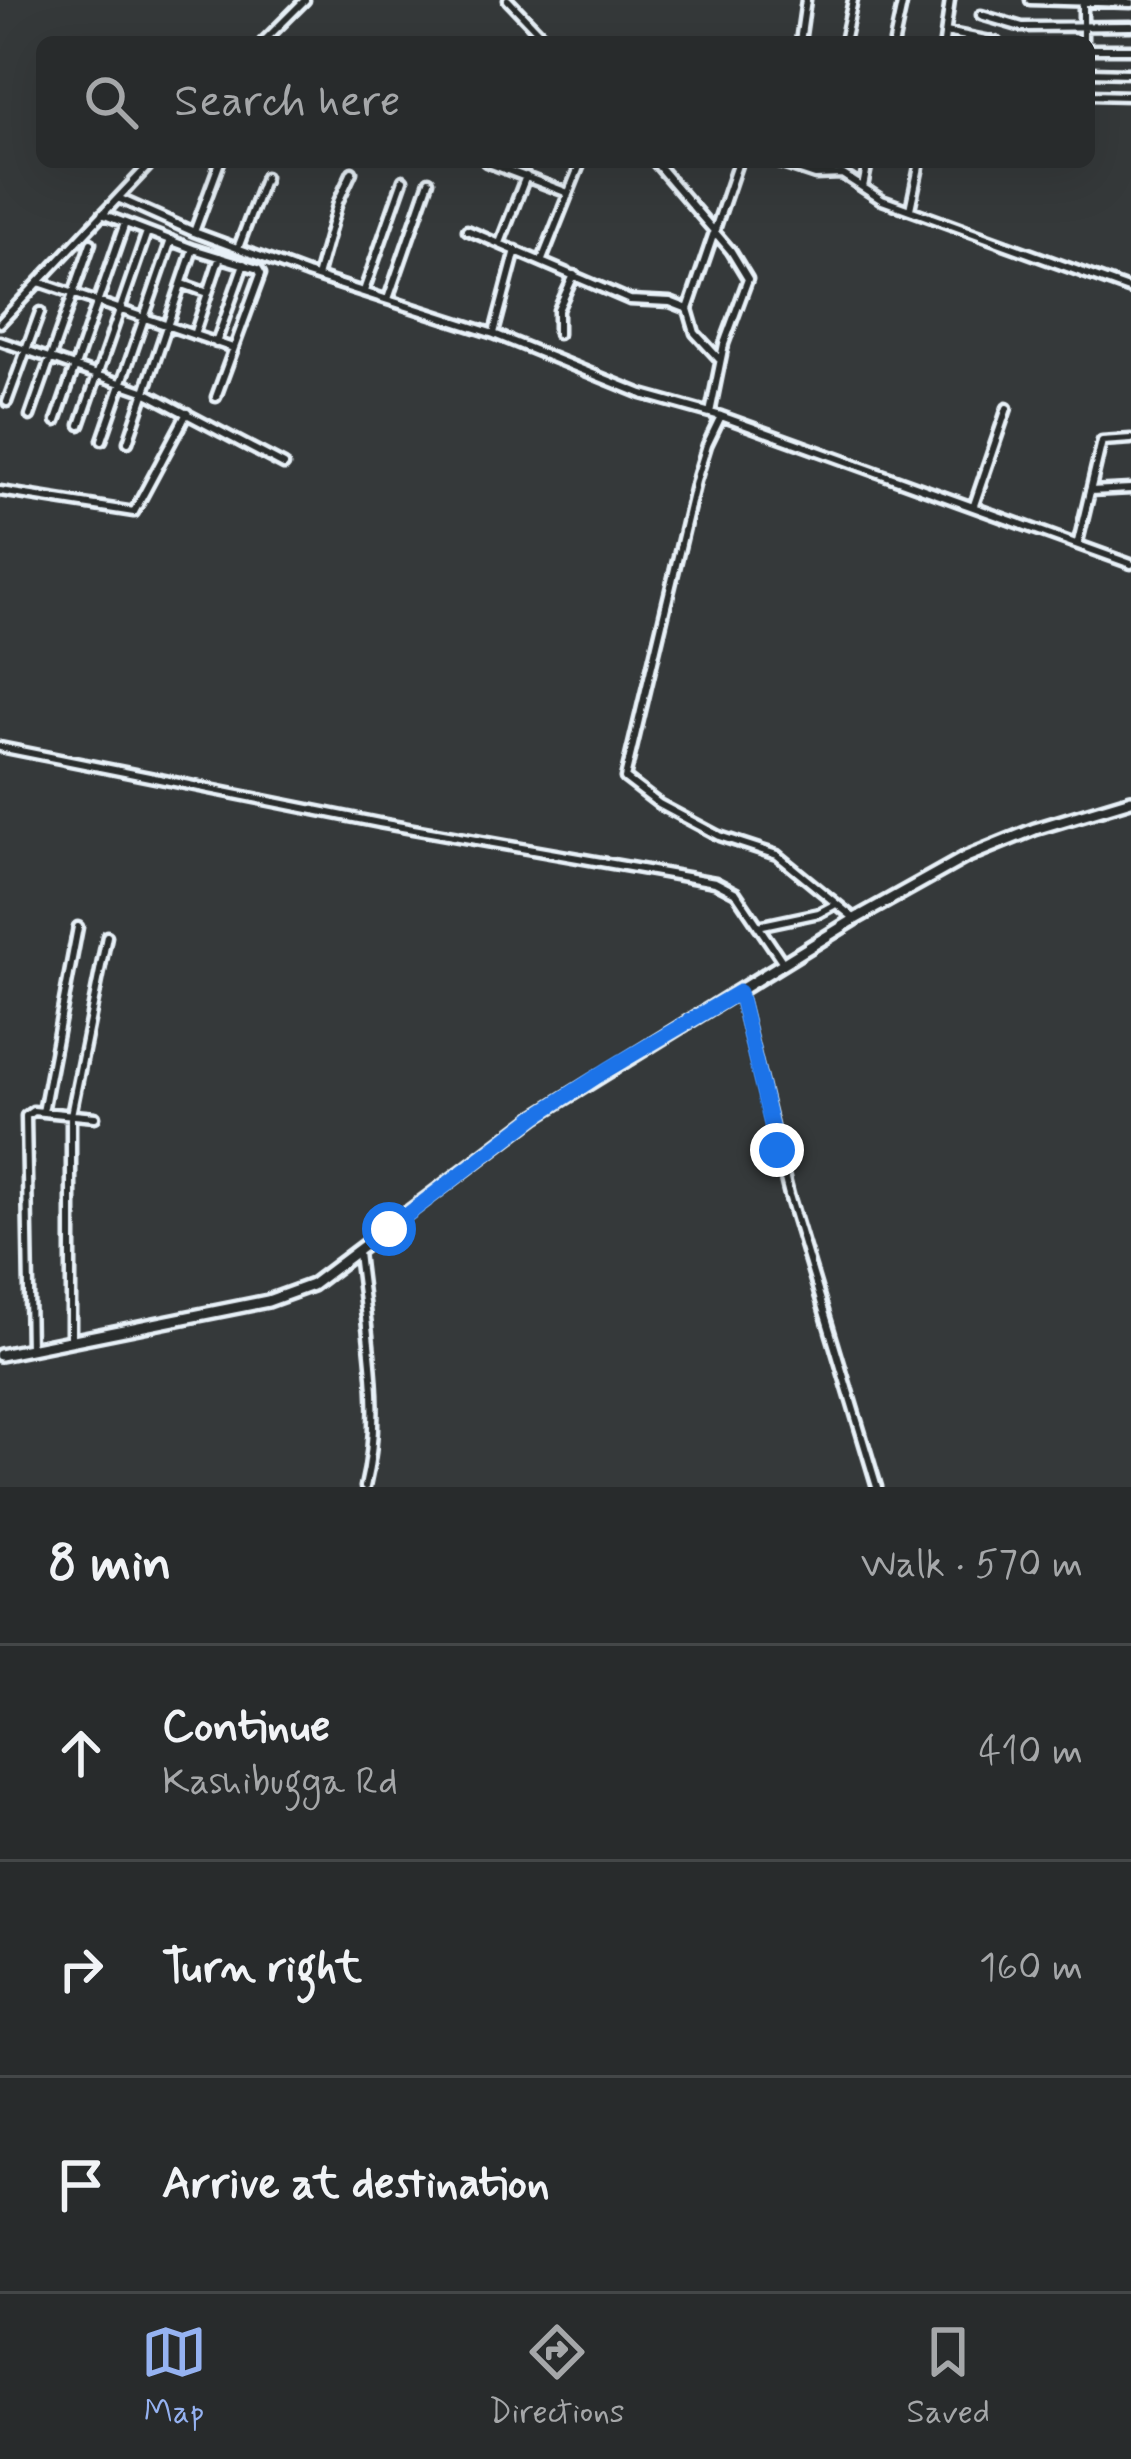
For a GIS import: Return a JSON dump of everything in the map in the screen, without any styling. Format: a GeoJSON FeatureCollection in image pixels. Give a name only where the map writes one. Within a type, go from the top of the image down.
{"type":"FeatureCollection","features":[{"type":"Feature","properties":{"kind":"main road"},"geometry":{"type":"LineString","coordinates":[[0,1355],[291,1295],[312,1286],[536,1116],[856,919],[965,857],[1035,829],[1131,800]]}},
{"type":"Feature","properties":{"kind":"street"},"geometry":{"type":"LineString","coordinates":[[269,36],[305,0]]}},
{"type":"Feature","properties":{"kind":"street"},"geometry":{"type":"LineString","coordinates":[[508,0],[542,36]]}},
{"type":"Feature","properties":{"kind":"street"},"geometry":{"type":"LineString","coordinates":[[801,36],[806,0]]}},
{"type":"Feature","properties":{"kind":"street"},"geometry":{"type":"LineString","coordinates":[[845,36],[853,0]]}},
{"type":"Feature","properties":{"kind":"street"},"geometry":{"type":"LineString","coordinates":[[895,36],[903,0]]}},
{"type":"Feature","properties":{"kind":"street"},"geometry":{"type":"LineString","coordinates":[[945,36],[950,0]]}},
{"type":"Feature","properties":{"kind":"street"},"geometry":{"type":"LineString","coordinates":[[1030,0],[1131,3]]}},
{"type":"Feature","properties":{"kind":"street"},"geometry":{"type":"LineString","coordinates":[[1083,1],[1083,36]]}},
{"type":"Feature","properties":{"kind":"street"},"geometry":{"type":"LineString","coordinates":[[982,15],[1022,27],[1131,26]]}},
{"type":"Feature","properties":{"kind":"street"},"geometry":{"type":"LineString","coordinates":[[946,32],[966,36]]}},
{"type":"Feature","properties":{"kind":"street"},"geometry":{"type":"LineString","coordinates":[[1095,49],[1131,49]]}},
{"type":"Feature","properties":{"kind":"street"},"geometry":{"type":"LineString","coordinates":[[1095,72],[1131,73]]}},
{"type":"Feature","properties":{"kind":"street"},"geometry":{"type":"LineString","coordinates":[[1095,95],[1131,96]]}},
{"type":"Feature","properties":{"kind":"street"},"geometry":{"type":"LineString","coordinates":[[0,323],[146,168]]}},
{"type":"Feature","properties":{"kind":"street"},"geometry":{"type":"LineString","coordinates":[[194,232],[218,168]]}},
{"type":"Feature","properties":{"kind":"street"},"geometry":{"type":"LineString","coordinates":[[503,168],[568,193]]}},
{"type":"Feature","properties":{"kind":"street"},"geometry":{"type":"LineString","coordinates":[[542,260],[578,168]]}},
{"type":"Feature","properties":{"kind":"street"},"geometry":{"type":"LineString","coordinates":[[661,168],[715,231],[748,279],[720,360],[710,413]]}},
{"type":"Feature","properties":{"kind":"street"},"geometry":{"type":"LineString","coordinates":[[666,173],[670,168]]}},
{"type":"Feature","properties":{"kind":"street"},"geometry":{"type":"LineString","coordinates":[[720,360],[695,333],[688,309],[736,168]]}},
{"type":"Feature","properties":{"kind":"street"},"geometry":{"type":"LineString","coordinates":[[794,168],[815,175],[842,174],[882,200],[1130,288]]}},
{"type":"Feature","properties":{"kind":"street"},"geometry":{"type":"LineString","coordinates":[[815,175],[817,168]]}},
{"type":"Feature","properties":{"kind":"street"},"geometry":{"type":"LineString","coordinates":[[863,187],[867,168]]}},
{"type":"Feature","properties":{"kind":"street"},"geometry":{"type":"LineString","coordinates":[[910,209],[919,168]]}},
{"type":"Feature","properties":{"kind":"street"},"geometry":{"type":"LineString","coordinates":[[317,277],[338,202],[352,172]]}},
{"type":"Feature","properties":{"kind":"street"},"geometry":{"type":"LineString","coordinates":[[500,243],[526,176]]}},
{"type":"Feature","properties":{"kind":"street"},"geometry":{"type":"LineString","coordinates":[[238,248],[265,177]]}},
{"type":"Feature","properties":{"kind":"street"},"geometry":{"type":"LineString","coordinates":[[364,292],[403,180]]}},
{"type":"Feature","properties":{"kind":"street"},"geometry":{"type":"LineString","coordinates":[[388,299],[429,181]]}},
{"type":"Feature","properties":{"kind":"street"},"geometry":{"type":"LineString","coordinates":[[118,199],[317,277],[494,334],[642,394],[721,416],[1131,564]]}},
{"type":"Feature","properties":{"kind":"street"},"geometry":{"type":"LineString","coordinates":[[102,214],[261,274],[216,397]]}},
{"type":"Feature","properties":{"kind":"street"},"geometry":{"type":"LineString","coordinates":[[56,421],[125,223]]}},
{"type":"Feature","properties":{"kind":"street"},"geometry":{"type":"LineString","coordinates":[[467,230],[631,300],[670,302],[688,309]]}},
{"type":"Feature","properties":{"kind":"street"},"geometry":{"type":"LineString","coordinates":[[80,425],[147,232]]}},
{"type":"Feature","properties":{"kind":"street"},"geometry":{"type":"LineString","coordinates":[[102,440],[171,241]]}},
{"type":"Feature","properties":{"kind":"street"},"geometry":{"type":"LineString","coordinates":[[30,416],[91,243]]}},
{"type":"Feature","properties":{"kind":"street"},"geometry":{"type":"LineString","coordinates":[[128,442],[194,249]]}},
{"type":"Feature","properties":{"kind":"street"},"geometry":{"type":"LineString","coordinates":[[494,334],[516,250]]}},
{"type":"Feature","properties":{"kind":"street"},"geometry":{"type":"LineString","coordinates":[[194,335],[220,257]]}},
{"type":"Feature","properties":{"kind":"street"},"geometry":{"type":"LineString","coordinates":[[216,343],[244,264]]}},
{"type":"Feature","properties":{"kind":"street"},"geometry":{"type":"LineString","coordinates":[[558,334],[558,310],[574,274]]}},
{"type":"Feature","properties":{"kind":"street"},"geometry":{"type":"LineString","coordinates":[[39,282],[233,348]]}},
{"type":"Feature","properties":{"kind":"street"},"geometry":{"type":"LineString","coordinates":[[184,284],[208,293]]}},
{"type":"Feature","properties":{"kind":"street"},"geometry":{"type":"LineString","coordinates":[[7,402],[40,312]]}},
{"type":"Feature","properties":{"kind":"street"},"geometry":{"type":"LineString","coordinates":[[0,340],[143,391],[284,465]]}},
{"type":"Feature","properties":{"kind":"street"},"geometry":{"type":"LineString","coordinates":[[974,505],[1007,408]]}},
{"type":"Feature","properties":{"kind":"street"},"geometry":{"type":"LineString","coordinates":[[0,490],[134,512],[187,413]]}},
{"type":"Feature","properties":{"kind":"street"},"geometry":{"type":"LineString","coordinates":[[721,416],[696,481],[626,778],[658,804],[718,836],[777,855],[856,919]]}},
{"type":"Feature","properties":{"kind":"street"},"geometry":{"type":"LineString","coordinates":[[1078,544],[1102,441],[1131,439]]}},
{"type":"Feature","properties":{"kind":"street"},"geometry":{"type":"LineString","coordinates":[[1090,491],[1131,489]]}},
{"type":"Feature","properties":{"kind":"street"},"geometry":{"type":"LineString","coordinates":[[0,748],[379,823],[715,882],[736,893],[784,964]]}},
{"type":"Feature","properties":{"kind":"street"},"geometry":{"type":"LineString","coordinates":[[758,926],[818,914],[834,905]]}},
{"type":"Feature","properties":{"kind":"street"},"geometry":{"type":"LineString","coordinates":[[43,1112],[78,927]]}},
{"type":"Feature","properties":{"kind":"street"},"geometry":{"type":"LineString","coordinates":[[71,1341],[71,1115],[107,936]]}},
{"type":"Feature","properties":{"kind":"street"},"geometry":{"type":"LineString","coordinates":[[739,992],[789,1195],[877,1487]]}},
{"type":"Feature","properties":{"kind":"street"},"geometry":{"type":"LineString","coordinates":[[30,1350],[25,1122],[28,1112],[95,1118]]}},
{"type":"Feature","properties":{"kind":"street"},"geometry":{"type":"LineString","coordinates":[[358,1251],[374,1407],[374,1450],[365,1487]]}},
{"type":"Feature","properties":{"kind":"route"},"geometry":{"type":"LineString","coordinates":[[389,1229],[536,1116],[739,992],[777,1150]]}}]}
